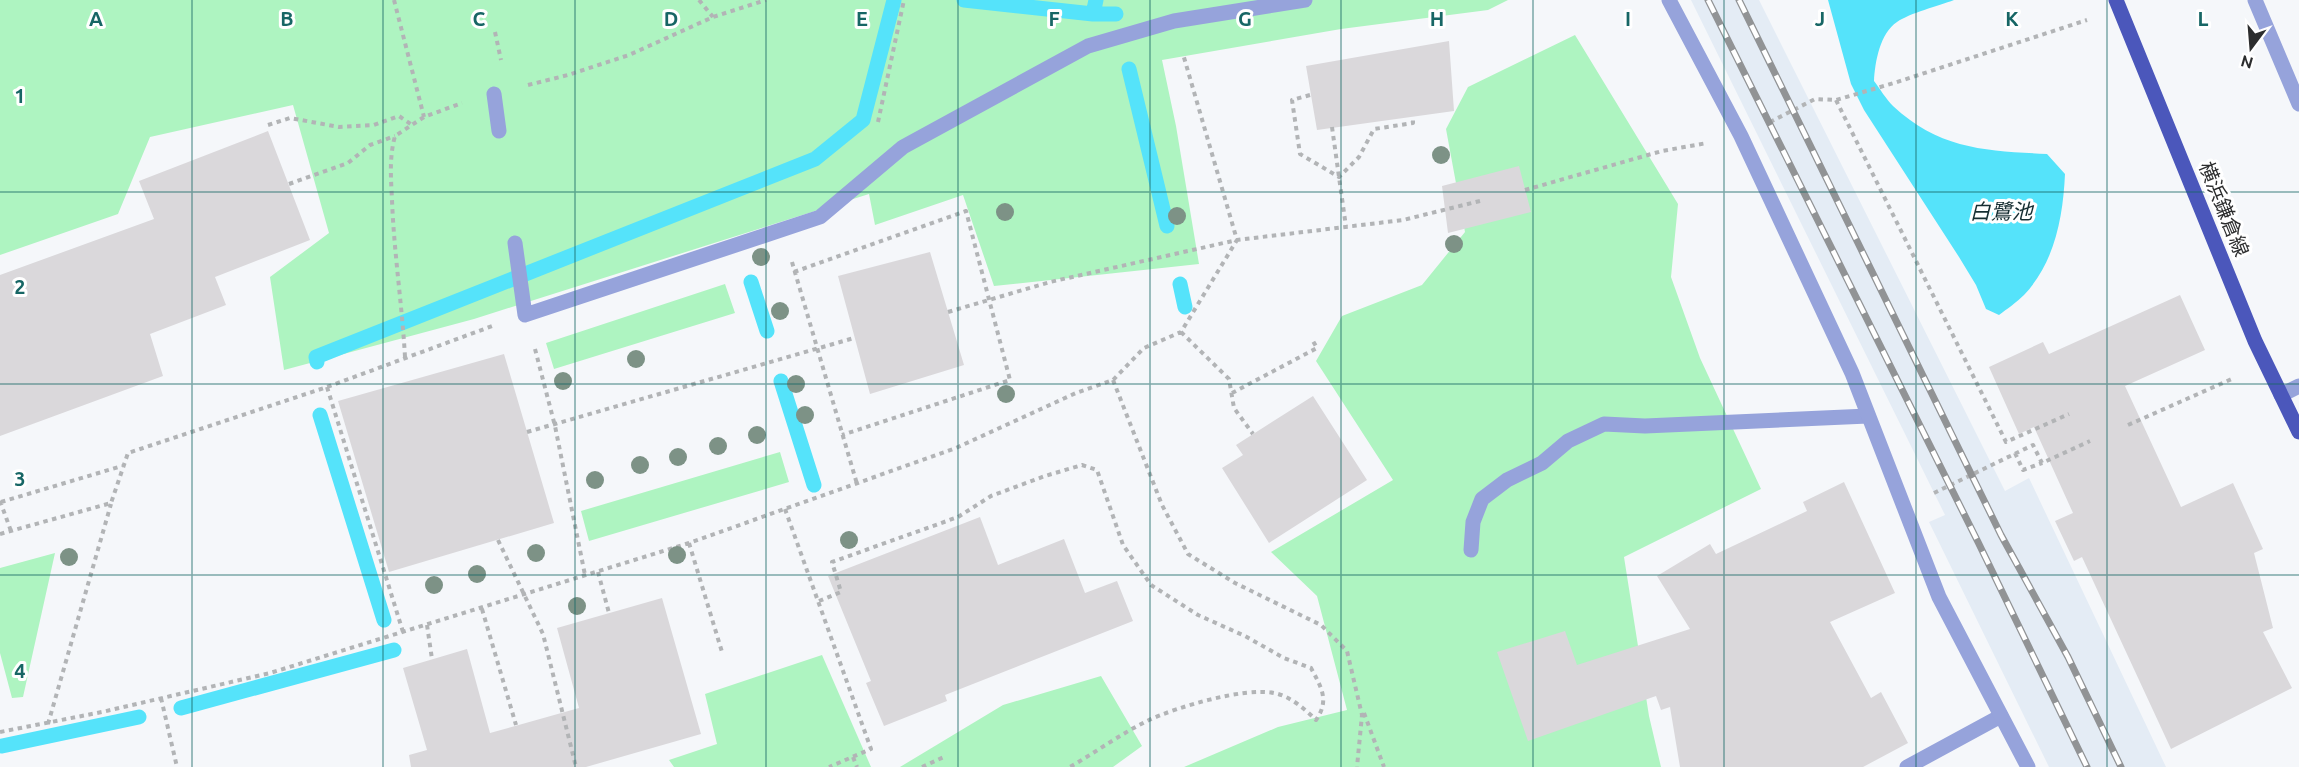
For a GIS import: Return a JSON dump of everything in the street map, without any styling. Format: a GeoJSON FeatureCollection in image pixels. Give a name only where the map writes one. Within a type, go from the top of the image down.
{"type":"FeatureCollection","features":[{"type":"Feature","properties":{"kind":"main road","name":"横浜鎌倉線"},"geometry":{"type":"LineString","coordinates":[[2116,0],[2255,341],[2299,432]]}},
{"type":"Feature","properties":{"kind":"street"},"geometry":{"type":"LineString","coordinates":[[515,243],[525,315],[820,217],[903,147],[1088,45],[1174,21],[1305,0]]}},
{"type":"Feature","properties":{"kind":"street"},"geometry":{"type":"LineString","coordinates":[[1669,0],[1741,136],[1852,373],[1938,597],[2028,767]]}},
{"type":"Feature","properties":{"kind":"street"},"geometry":{"type":"LineString","coordinates":[[2255,0],[2299,104]]}},
{"type":"Feature","properties":{"kind":"street"},"geometry":{"type":"LineString","coordinates":[[494,94],[499,131]]}},
{"type":"Feature","properties":{"kind":"street"},"geometry":{"type":"LineString","coordinates":[[2281,395],[2299,387]]}},
{"type":"Feature","properties":{"kind":"street"},"geometry":{"type":"LineString","coordinates":[[1471,550],[1473,522],[1482,499],[1507,480],[1542,463],[1568,441],[1604,424],[1646,426],[1868,416]]}},
{"type":"Feature","properties":{"kind":"street"},"geometry":{"type":"LineString","coordinates":[[1906,767],[2001,716]]}},
{"type":"Feature","properties":{"kind":"path"},"geometry":{"type":"LineString","coordinates":[[394,0],[424,117]]}},
{"type":"Feature","properties":{"kind":"path"},"geometry":{"type":"LineString","coordinates":[[699,0],[713,17]]}},
{"type":"Feature","properties":{"kind":"path"},"geometry":{"type":"LineString","coordinates":[[873,130],[879,121],[904,0]]}},
{"type":"Feature","properties":{"kind":"path"},"geometry":{"type":"LineString","coordinates":[[1525,190],[1662,151],[1741,136],[1815,99],[1836,100],[2095,17]]}},
{"type":"Feature","properties":{"kind":"path"},"geometry":{"type":"LineString","coordinates":[[0,732],[48,724],[270,673],[482,609],[689,543],[956,448],[1076,393],[1113,380],[1144,348],[1181,332],[1237,240],[1174,21]]}},
{"type":"Feature","properties":{"kind":"path"},"geometry":{"type":"LineString","coordinates":[[495,32],[502,65]]}},
{"type":"Feature","properties":{"kind":"path"},"geometry":{"type":"LineString","coordinates":[[1310,95],[1292,100],[1300,154],[1339,177]]}},
{"type":"Feature","properties":{"kind":"path"},"geometry":{"type":"LineString","coordinates":[[1836,100],[2006,442],[2069,414]]}},
{"type":"Feature","properties":{"kind":"path"},"geometry":{"type":"LineString","coordinates":[[268,125],[290,118],[339,127],[374,125],[399,116],[412,125]]}},
{"type":"Feature","properties":{"kind":"path"},"geometry":{"type":"LineString","coordinates":[[1339,177],[1359,157],[1374,129],[1413,123],[1413,116]]}},
{"type":"Feature","properties":{"kind":"path"},"geometry":{"type":"LineString","coordinates":[[1332,127],[1346,227]]}},
{"type":"Feature","properties":{"kind":"path"},"geometry":{"type":"LineString","coordinates":[[289,184],[348,163],[370,145],[395,136]]}},
{"type":"Feature","properties":{"kind":"path"},"geometry":{"type":"LineString","coordinates":[[948,312],[1050,282],[1237,240],[1403,220],[1484,200]]}},
{"type":"Feature","properties":{"kind":"path"},"geometry":{"type":"LineString","coordinates":[[794,272],[966,211],[1010,380],[842,435]]}},
{"type":"Feature","properties":{"kind":"path"},"geometry":{"type":"LineString","coordinates":[[783,229],[856,484]]}},
{"type":"Feature","properties":{"kind":"path"},"geometry":{"type":"LineString","coordinates":[[403,314],[405,357]]}},
{"type":"Feature","properties":{"kind":"path"},"geometry":{"type":"LineString","coordinates":[[48,724],[111,503],[128,453],[327,387],[525,315],[555,426],[585,575]]}},
{"type":"Feature","properties":{"kind":"path"},"geometry":{"type":"LineString","coordinates":[[1181,332],[1229,379],[1234,408],[1253,434]]}},
{"type":"Feature","properties":{"kind":"path"},"geometry":{"type":"LineString","coordinates":[[527,432],[555,426],[854,338]]}},
{"type":"Feature","properties":{"kind":"path"},"geometry":{"type":"LineString","coordinates":[[1232,393],[1317,348],[1313,341]]}},
{"type":"Feature","properties":{"kind":"path"},"geometry":{"type":"LineString","coordinates":[[2128,425],[2234,378]]}},
{"type":"Feature","properties":{"kind":"path"},"geometry":{"type":"LineString","coordinates":[[1113,380],[1161,505],[1188,554],[1235,583],[1321,625],[1347,651],[1362,715],[1357,767]]}},
{"type":"Feature","properties":{"kind":"path"},"geometry":{"type":"LineString","coordinates":[[327,387],[403,632]]}},
{"type":"Feature","properties":{"kind":"path"},"geometry":{"type":"LineString","coordinates":[[2015,453],[2023,470],[2090,441]]}},
{"type":"Feature","properties":{"kind":"path"},"geometry":{"type":"LineString","coordinates":[[1904,507],[2033,445],[2042,463]]}},
{"type":"Feature","properties":{"kind":"path"},"geometry":{"type":"LineString","coordinates":[[819,601],[841,592],[832,562],[958,517],[991,496],[1082,465],[1097,470],[1123,545],[1151,585],[1198,615],[1245,636],[1284,658],[1311,668],[1322,688],[1324,709],[1316,720],[1304,707],[1275,693],[1247,692],[1150,720],[1070,767]]}},
{"type":"Feature","properties":{"kind":"path"},"geometry":{"type":"LineString","coordinates":[[11,531],[0,501],[123,466]]}},
{"type":"Feature","properties":{"kind":"path"},"geometry":{"type":"LineString","coordinates":[[0,534],[111,503]]}},
{"type":"Feature","properties":{"kind":"path"},"geometry":{"type":"LineString","coordinates":[[785,509],[872,749],[829,767]]}},
{"type":"Feature","properties":{"kind":"path"},"geometry":{"type":"LineString","coordinates":[[498,540],[526,594],[543,634],[576,767]]}},
{"type":"Feature","properties":{"kind":"path"},"geometry":{"type":"LineString","coordinates":[[689,543],[722,652]]}},
{"type":"Feature","properties":{"kind":"path"},"geometry":{"type":"LineString","coordinates":[[598,572],[609,613]]}},
{"type":"Feature","properties":{"kind":"path"},"geometry":{"type":"LineString","coordinates":[[482,609],[516,725]]}},
{"type":"Feature","properties":{"kind":"path"},"geometry":{"type":"LineString","coordinates":[[426,625],[432,659]]}},
{"type":"Feature","properties":{"kind":"path"},"geometry":{"type":"LineString","coordinates":[[161,698],[177,767]]}},
{"type":"Feature","properties":{"kind":"path"},"geometry":{"type":"LineString","coordinates":[[1359,698],[1384,767]]}},
{"type":"Feature","properties":{"kind":"path"},"geometry":{"type":"LineString","coordinates":[[853,757],[857,767]]}},
{"type":"Feature","properties":{"kind":"path"},"geometry":{"type":"LineString","coordinates":[[922,767],[944,757]]}},
{"type":"Feature","properties":{"kind":"shaded area"},"geometry":{"type":"Polygon","coordinates":[[[1691,0],[1759,0],[2005,491],[2029,478],[2166,767],[2049,767],[1929,522],[1945,515],[1691,0]]]}},
{"type":"Feature","properties":{"kind":"green space"},"geometry":{"type":"Polygon","coordinates":[[[0,0],[1508,0],[1488,10],[1341,29],[1162,60],[1176,126],[1199,264],[994,286],[963,195],[875,225],[869,194],[474,319],[284,370],[270,277],[329,233],[293,105],[150,137],[118,214],[0,255],[0,0]]]}},
{"type":"Feature","properties":{"kind":"green space"},"geometry":{"type":"Polygon","coordinates":[[[1575,35],[1678,204],[1671,277],[1700,358],[1761,489],[1624,557],[1649,716],[1661,767],[1184,767],[1278,727],[1347,710],[1317,596],[1271,552],[1393,480],[1316,361],[1342,316],[1422,285],[1465,232],[1446,129],[1468,87],[1575,35]]]}},
{"type":"Feature","properties":{"kind":"green space"},"geometry":{"type":"Polygon","coordinates":[[[725,284],[735,313],[554,369],[546,343],[725,284]]]}},
{"type":"Feature","properties":{"kind":"green space"},"geometry":{"type":"Polygon","coordinates":[[[780,452],[789,482],[589,541],[581,511],[780,452]]]}},
{"type":"Feature","properties":{"kind":"green space"},"geometry":{"type":"Polygon","coordinates":[[[55,553],[23,697],[12,698],[0,653],[0,568],[55,553]]]}},
{"type":"Feature","properties":{"kind":"green space"},"geometry":{"type":"Polygon","coordinates":[[[822,655],[871,767],[674,767],[669,760],[717,744],[705,694],[822,655]]]}},
{"type":"Feature","properties":{"kind":"green space"},"geometry":{"type":"Polygon","coordinates":[[[1101,676],[1142,746],[1113,767],[900,767],[1003,705],[1101,676]]]}},
{"type":"Feature","properties":{"kind":"water","name":"白鷺池"},"geometry":{"type":"Polygon","coordinates":[[[1828,0],[1954,0],[1909,16],[1891,27],[1880,48],[1874,81],[1893,106],[1929,132],[1947,140],[1985,149],[2047,154],[2065,174],[2059,222],[2050,254],[2035,282],[2024,295],[1999,315],[1986,309],[1976,285],[1959,257],[1864,110],[1851,84],[1828,0]]]}},
{"type":"Feature","properties":{"kind":"building"},"geometry":{"type":"Polygon","coordinates":[[[1449,41],[1454,111],[1317,130],[1306,66],[1449,41]]]}},
{"type":"Feature","properties":{"kind":"building"},"geometry":{"type":"Polygon","coordinates":[[[268,131],[310,240],[215,277],[226,305],[150,334],[163,376],[0,436],[0,275],[154,219],[139,181],[268,131]]]}},
{"type":"Feature","properties":{"kind":"building"},"geometry":{"type":"Polygon","coordinates":[[[1519,166],[1531,212],[1448,233],[1442,186],[1519,166]]]}},
{"type":"Feature","properties":{"kind":"building"},"geometry":{"type":"Polygon","coordinates":[[[930,252],[964,365],[870,394],[838,276],[930,252]]]}},
{"type":"Feature","properties":{"kind":"building"},"geometry":{"type":"Polygon","coordinates":[[[2180,295],[2205,350],[2125,386],[2181,507],[2233,483],[2263,549],[2254,553],[2273,628],[2263,632],[2292,688],[2171,749],[2082,557],[2074,561],[2055,521],[2073,513],[2034,427],[2019,434],[1989,367],[2043,342],[2049,354],[2180,295]]]}},
{"type":"Feature","properties":{"kind":"building"},"geometry":{"type":"Polygon","coordinates":[[[504,354],[554,523],[389,572],[338,401],[504,354]]]}},
{"type":"Feature","properties":{"kind":"building"},"geometry":{"type":"Polygon","coordinates":[[[1313,396],[1367,480],[1269,543],[1222,468],[1243,455],[1236,445],[1313,396]]]}},
{"type":"Feature","properties":{"kind":"building"},"geometry":{"type":"Polygon","coordinates":[[[1844,482],[1895,593],[1830,622],[1871,698],[1881,692],[1908,743],[1863,767],[1680,767],[1670,707],[1661,710],[1656,696],[1528,741],[1497,652],[1565,631],[1577,665],[1690,629],[1657,576],[1710,544],[1716,554],[1807,511],[1803,502],[1844,482]]]}},
{"type":"Feature","properties":{"kind":"building"},"geometry":{"type":"Polygon","coordinates":[[[980,517],[998,565],[1064,539],[1085,593],[1117,581],[1133,621],[945,695],[947,701],[884,726],[866,683],[871,681],[828,576],[980,517]]]}},
{"type":"Feature","properties":{"kind":"building"},"geometry":{"type":"Polygon","coordinates":[[[662,598],[701,734],[586,767],[411,767],[409,755],[427,750],[403,668],[467,649],[490,733],[579,708],[557,628],[662,598]]]}},
{"type":"Feature","properties":{"kind":"waterway"},"geometry":{"type":"LineString","coordinates":[[317,362],[316,357],[815,159],[863,120],[894,0]]}},
{"type":"Feature","properties":{"kind":"waterway"},"geometry":{"type":"LineString","coordinates":[[964,0],[1093,14],[1096,0]]}},
{"type":"Feature","properties":{"kind":"waterway"},"geometry":{"type":"LineString","coordinates":[[1093,14],[1116,14]]}},
{"type":"Feature","properties":{"kind":"waterway"},"geometry":{"type":"LineString","coordinates":[[1129,69],[1167,226]]}},
{"type":"Feature","properties":{"kind":"waterway"},"geometry":{"type":"LineString","coordinates":[[751,282],[767,331]]}},
{"type":"Feature","properties":{"kind":"waterway"},"geometry":{"type":"LineString","coordinates":[[1180,284],[1185,307]]}},
{"type":"Feature","properties":{"kind":"waterway"},"geometry":{"type":"LineString","coordinates":[[781,381],[814,485]]}},
{"type":"Feature","properties":{"kind":"waterway"},"geometry":{"type":"LineString","coordinates":[[320,415],[384,620]]}},
{"type":"Feature","properties":{"kind":"waterway"},"geometry":{"type":"LineString","coordinates":[[181,708],[394,650]]}},
{"type":"Feature","properties":{"kind":"waterway"},"geometry":{"type":"LineString","coordinates":[[2,746],[139,717]]}},
{"type":"Feature","properties":{"kind":"railway"},"geometry":{"type":"LineString","coordinates":[[1708,0],[1978,542],[2087,767]]}},
{"type":"Feature","properties":{"kind":"railway"},"geometry":{"type":"LineString","coordinates":[[1739,0],[2001,535],[2068,657],[2121,767]]}}]}
